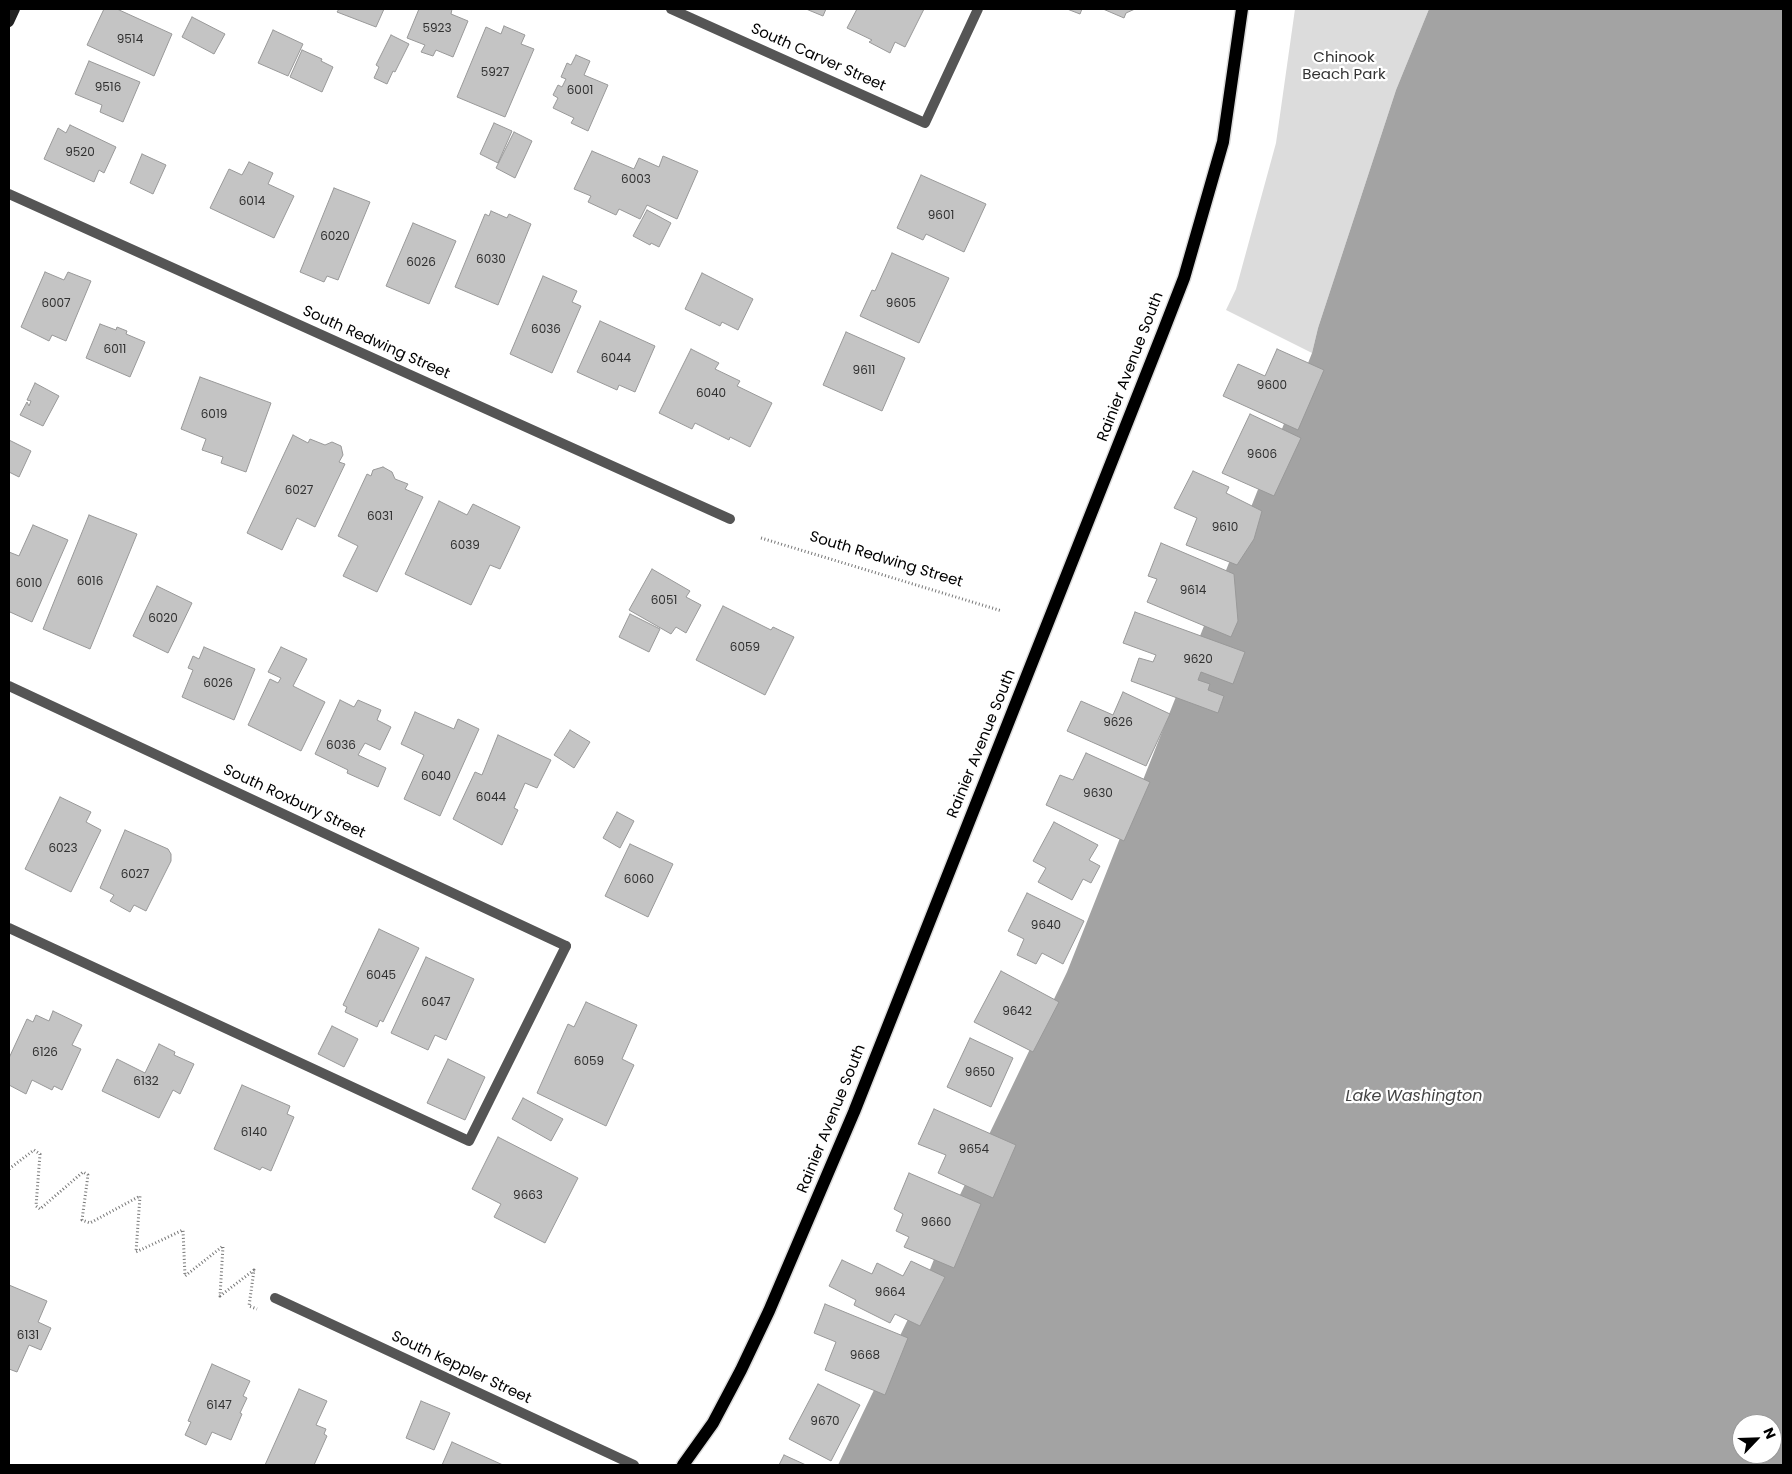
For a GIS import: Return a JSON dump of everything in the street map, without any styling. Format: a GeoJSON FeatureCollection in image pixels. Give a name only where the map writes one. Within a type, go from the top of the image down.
{"type":"FeatureCollection","features":[{"type":"Feature","properties":{"kind":"main road","name":"Rainier Avenue South"},"geometry":{"type":"LineString","coordinates":[[682,1465],[712,1422],[737,1378],[779,1288],[854,1112],[1184,278],[1223,142],[1242,9]]}},
{"type":"Feature","properties":{"kind":"street"},"geometry":{"type":"LineString","coordinates":[[9,22],[15,9]]}},
{"type":"Feature","properties":{"kind":"street","name":"South Carver Street"},"geometry":{"type":"LineString","coordinates":[[670,9],[925,123],[978,9]]}},
{"type":"Feature","properties":{"kind":"street","name":"South Redwing Street"},"geometry":{"type":"LineString","coordinates":[[9,194],[730,519]]}},
{"type":"Feature","properties":{"kind":"street","name":"South Roxbury Street"},"geometry":{"type":"LineString","coordinates":[[9,686],[566,946],[469,1140],[9,928]]}},
{"type":"Feature","properties":{"kind":"street","name":"South Keppler Street"},"geometry":{"type":"LineString","coordinates":[[275,1298],[634,1465]]}},
{"type":"Feature","properties":{"kind":"path","name":"South Redwing Street"},"geometry":{"type":"LineString","coordinates":[[761,538],[1002,612]]}},
{"type":"Feature","properties":{"kind":"path"},"geometry":{"type":"LineString","coordinates":[[9,1169],[34,1150],[40,1154],[36,1206],[40,1209],[83,1172],[88,1175],[82,1220],[90,1223],[140,1196],[136,1252],[183,1230],[185,1276],[223,1246],[220,1296],[254,1270],[249,1306],[264,1312]]}},
{"type":"Feature","properties":{"kind":"green space","name":"Chinook Beach Park"},"geometry":{"type":"Polygon","coordinates":[[[1295,9],[1429,9],[1396,90],[1318,328],[1312,353],[1226,310],[1236,289],[1276,143],[1295,9]]]}},
{"type":"Feature","properties":{"kind":"water","name":"Lake Washington"},"geometry":{"type":"Polygon","coordinates":[[[1429,9],[1783,9],[1783,1465],[838,1465],[921,1292],[958,1199],[1067,972],[1312,353],[1318,328],[1396,90],[1429,9]]]}},
{"type":"Feature","properties":{"kind":"building"},"geometry":{"type":"Polygon","coordinates":[[[104,9],[117,9],[172,34],[154,76],[87,45],[104,9]]]}},
{"type":"Feature","properties":{"kind":"building"},"geometry":{"type":"Polygon","coordinates":[[[339,9],[384,9],[376,27],[337,12],[339,9]]]}},
{"type":"Feature","properties":{"kind":"building"},"geometry":{"type":"Polygon","coordinates":[[[419,9],[452,9],[451,14],[468,21],[453,57],[436,50],[433,56],[421,52],[425,45],[407,38],[419,9]]]}},
{"type":"Feature","properties":{"kind":"building"},"geometry":{"type":"Polygon","coordinates":[[[806,9],[826,9],[823,16],[806,9]]]}},
{"type":"Feature","properties":{"kind":"building"},"geometry":{"type":"Polygon","coordinates":[[[857,9],[924,9],[905,47],[895,42],[890,53],[869,42],[872,40],[847,28],[857,9]]]}},
{"type":"Feature","properties":{"kind":"building"},"geometry":{"type":"Polygon","coordinates":[[[1067,9],[1082,9],[1080,14],[1067,9]]]}},
{"type":"Feature","properties":{"kind":"building"},"geometry":{"type":"Polygon","coordinates":[[[1103,9],[1135,9],[1126,13],[1124,18],[1103,9]]]}},
{"type":"Feature","properties":{"kind":"building"},"geometry":{"type":"Polygon","coordinates":[[[192,17],[225,34],[214,54],[182,37],[192,17]]]}},
{"type":"Feature","properties":{"kind":"building"},"geometry":{"type":"Polygon","coordinates":[[[504,26],[525,35],[521,44],[534,49],[505,117],[457,97],[486,27],[501,34],[504,26]]]}},
{"type":"Feature","properties":{"kind":"building"},"geometry":{"type":"Polygon","coordinates":[[[273,30],[303,44],[288,76],[258,63],[273,30]]]}},
{"type":"Feature","properties":{"kind":"building"},"geometry":{"type":"Polygon","coordinates":[[[391,35],[409,44],[387,84],[374,78],[379,67],[376,65],[391,35]]]}},
{"type":"Feature","properties":{"kind":"building"},"geometry":{"type":"Polygon","coordinates":[[[302,50],[322,59],[321,61],[333,67],[322,92],[290,77],[302,50]]]}},
{"type":"Feature","properties":{"kind":"building"},"geometry":{"type":"Polygon","coordinates":[[[576,55],[590,61],[584,75],[608,85],[588,131],[571,123],[574,118],[553,108],[558,98],[553,95],[558,85],[562,87],[566,79],[561,77],[567,63],[571,65],[576,55]]]}},
{"type":"Feature","properties":{"kind":"building"},"geometry":{"type":"Polygon","coordinates":[[[89,61],[140,82],[123,122],[100,112],[102,105],[75,94],[89,61]]]}},
{"type":"Feature","properties":{"kind":"building"},"geometry":{"type":"Polygon","coordinates":[[[494,123],[512,131],[498,163],[480,154],[494,123]]]}},
{"type":"Feature","properties":{"kind":"building"},"geometry":{"type":"Polygon","coordinates":[[[70,125],[116,147],[104,173],[99,170],[94,182],[44,159],[58,128],[66,133],[70,125]]]}},
{"type":"Feature","properties":{"kind":"building"},"geometry":{"type":"Polygon","coordinates":[[[514,132],[532,141],[515,178],[496,168],[514,132]]]}},
{"type":"Feature","properties":{"kind":"building"},"geometry":{"type":"Polygon","coordinates":[[[592,151],[634,169],[639,158],[659,167],[663,156],[698,171],[677,219],[647,205],[640,219],[619,209],[616,215],[588,202],[591,196],[574,189],[592,151]]]}},
{"type":"Feature","properties":{"kind":"building"},"geometry":{"type":"Polygon","coordinates":[[[142,154],[166,165],[153,194],[130,183],[142,154]]]}},
{"type":"Feature","properties":{"kind":"building"},"geometry":{"type":"Polygon","coordinates":[[[249,162],[273,173],[268,184],[294,196],[274,238],[210,208],[229,169],[242,175],[249,162]]]}},
{"type":"Feature","properties":{"kind":"building"},"geometry":{"type":"Polygon","coordinates":[[[921,175],[986,204],[964,252],[926,234],[923,240],[897,228],[921,175]]]}},
{"type":"Feature","properties":{"kind":"building"},"geometry":{"type":"Polygon","coordinates":[[[334,188],[370,202],[338,280],[327,276],[324,282],[300,272],[334,188]]]}},
{"type":"Feature","properties":{"kind":"building"},"geometry":{"type":"Polygon","coordinates":[[[647,210],[671,223],[659,247],[651,243],[650,245],[633,236],[647,210]]]}},
{"type":"Feature","properties":{"kind":"building"},"geometry":{"type":"Polygon","coordinates":[[[491,211],[507,218],[509,214],[531,224],[498,305],[455,287],[485,214],[489,216],[491,211]]]}},
{"type":"Feature","properties":{"kind":"building"},"geometry":{"type":"Polygon","coordinates":[[[413,223],[456,241],[429,304],[386,286],[413,223]]]}},
{"type":"Feature","properties":{"kind":"building"},"geometry":{"type":"Polygon","coordinates":[[[892,253],[949,278],[919,343],[860,316],[872,290],[875,291],[892,253]]]}},
{"type":"Feature","properties":{"kind":"building"},"geometry":{"type":"Polygon","coordinates":[[[45,272],[64,280],[68,272],[91,281],[66,341],[52,335],[49,341],[21,327],[45,272]]]}},
{"type":"Feature","properties":{"kind":"building"},"geometry":{"type":"Polygon","coordinates":[[[702,273],[753,299],[738,330],[722,322],[720,326],[685,309],[702,273]]]}},
{"type":"Feature","properties":{"kind":"building"},"geometry":{"type":"Polygon","coordinates":[[[543,276],[577,291],[572,302],[581,306],[552,373],[510,354],[543,276]]]}},
{"type":"Feature","properties":{"kind":"building"},"geometry":{"type":"Polygon","coordinates":[[[600,321],[655,346],[635,392],[619,385],[617,390],[577,372],[600,321]]]}},
{"type":"Feature","properties":{"kind":"building"},"geometry":{"type":"Polygon","coordinates":[[[100,324],[116,330],[117,327],[127,331],[126,334],[145,342],[130,377],[86,358],[100,324]]]}},
{"type":"Feature","properties":{"kind":"building"},"geometry":{"type":"Polygon","coordinates":[[[846,332],[905,358],[882,411],[823,385],[846,332]]]}},
{"type":"Feature","properties":{"kind":"building"},"geometry":{"type":"Polygon","coordinates":[[[691,349],[719,363],[715,369],[740,381],[737,386],[772,403],[750,447],[730,437],[729,440],[695,423],[692,429],[659,413],[691,349]]]}},
{"type":"Feature","properties":{"kind":"building"},"geometry":{"type":"Polygon","coordinates":[[[1277,349],[1324,370],[1298,430],[1223,396],[1238,364],[1265,376],[1277,349]]]}},
{"type":"Feature","properties":{"kind":"building"},"geometry":{"type":"Polygon","coordinates":[[[200,377],[271,403],[246,472],[221,463],[223,457],[202,450],[206,439],[181,429],[200,377]]]}},
{"type":"Feature","properties":{"kind":"building"},"geometry":{"type":"Polygon","coordinates":[[[35,383],[59,396],[43,426],[20,415],[27,402],[29,406],[31,401],[27,400],[35,383]]]}},
{"type":"Feature","properties":{"kind":"building"},"geometry":{"type":"Polygon","coordinates":[[[1250,414],[1301,438],[1274,496],[1222,473],[1250,414]]]}},
{"type":"Feature","properties":{"kind":"building"},"geometry":{"type":"Polygon","coordinates":[[[293,435],[308,443],[310,439],[325,445],[332,442],[341,446],[343,455],[339,462],[345,464],[315,527],[297,518],[282,550],[247,533],[293,435]]]}},
{"type":"Feature","properties":{"kind":"building"},"geometry":{"type":"Polygon","coordinates":[[[9,440],[31,451],[19,477],[9,472],[9,440]]]}},
{"type":"Feature","properties":{"kind":"building"},"geometry":{"type":"Polygon","coordinates":[[[383,467],[392,472],[395,479],[408,484],[405,489],[423,497],[377,592],[343,576],[358,546],[338,536],[367,474],[371,476],[373,470],[383,467]]]}},
{"type":"Feature","properties":{"kind":"building"},"geometry":{"type":"Polygon","coordinates":[[[1193,471],[1229,487],[1226,493],[1262,511],[1254,539],[1237,565],[1186,545],[1197,518],[1174,508],[1193,471]]]}},
{"type":"Feature","properties":{"kind":"building"},"geometry":{"type":"Polygon","coordinates":[[[439,501],[467,515],[473,504],[520,527],[500,569],[490,565],[471,605],[405,574],[439,501]]]}},
{"type":"Feature","properties":{"kind":"building"},"geometry":{"type":"Polygon","coordinates":[[[89,515],[137,534],[90,649],[43,629],[89,515]]]}},
{"type":"Feature","properties":{"kind":"building"},"geometry":{"type":"Polygon","coordinates":[[[33,525],[68,540],[32,622],[10,612],[9,614],[9,552],[19,556],[33,525]]]}},
{"type":"Feature","properties":{"kind":"building"},"geometry":{"type":"Polygon","coordinates":[[[1161,543],[1234,574],[1238,621],[1231,637],[1147,602],[1157,579],[1148,576],[1161,543]]]}},
{"type":"Feature","properties":{"kind":"building"},"geometry":{"type":"Polygon","coordinates":[[[652,569],[690,591],[686,597],[701,605],[686,633],[676,627],[671,634],[629,610],[652,569]]]}},
{"type":"Feature","properties":{"kind":"building"},"geometry":{"type":"Polygon","coordinates":[[[157,586],[192,603],[168,653],[133,636],[157,586]]]}},
{"type":"Feature","properties":{"kind":"building"},"geometry":{"type":"Polygon","coordinates":[[[723,606],[771,630],[773,627],[794,637],[765,695],[696,660],[723,606]]]}},
{"type":"Feature","properties":{"kind":"building"},"geometry":{"type":"Polygon","coordinates":[[[1135,612],[1245,652],[1233,684],[1201,672],[1198,680],[1210,684],[1208,690],[1224,696],[1218,713],[1131,681],[1139,658],[1153,662],[1156,655],[1123,643],[1135,612]]]}},
{"type":"Feature","properties":{"kind":"building"},"geometry":{"type":"Polygon","coordinates":[[[630,614],[660,629],[649,652],[619,637],[630,614]]]}},
{"type":"Feature","properties":{"kind":"building"},"geometry":{"type":"Polygon","coordinates":[[[204,647],[255,669],[234,720],[182,697],[193,670],[188,668],[193,656],[199,659],[204,647]]]}},
{"type":"Feature","properties":{"kind":"building"},"geometry":{"type":"Polygon","coordinates":[[[281,647],[307,659],[293,686],[325,702],[301,751],[248,725],[270,679],[278,683],[281,678],[268,672],[281,647]]]}},
{"type":"Feature","properties":{"kind":"building"},"geometry":{"type":"Polygon","coordinates":[[[1123,692],[1170,714],[1146,766],[1067,731],[1081,701],[1113,715],[1123,692]]]}},
{"type":"Feature","properties":{"kind":"building"},"geometry":{"type":"Polygon","coordinates":[[[340,700],[354,707],[358,700],[381,710],[377,720],[391,727],[380,750],[365,743],[358,755],[386,768],[378,787],[347,773],[348,770],[315,754],[340,700]]]}},
{"type":"Feature","properties":{"kind":"building"},"geometry":{"type":"Polygon","coordinates":[[[415,712],[454,729],[458,719],[479,729],[440,816],[404,799],[424,755],[401,744],[415,712]]]}},
{"type":"Feature","properties":{"kind":"building"},"geometry":{"type":"Polygon","coordinates":[[[570,730],[590,742],[574,768],[554,755],[570,730]]]}},
{"type":"Feature","properties":{"kind":"building"},"geometry":{"type":"Polygon","coordinates":[[[498,735],[551,760],[537,788],[525,783],[514,808],[518,810],[502,845],[453,819],[475,772],[482,775],[498,735]]]}},
{"type":"Feature","properties":{"kind":"building"},"geometry":{"type":"Polygon","coordinates":[[[1086,753],[1150,782],[1124,841],[1046,805],[1060,775],[1073,780],[1086,753]]]}},
{"type":"Feature","properties":{"kind":"building"},"geometry":{"type":"Polygon","coordinates":[[[60,797],[91,812],[86,822],[101,830],[71,892],[25,869],[60,797]]]}},
{"type":"Feature","properties":{"kind":"building"},"geometry":{"type":"Polygon","coordinates":[[[617,812],[634,821],[620,848],[603,838],[617,812]]]}},
{"type":"Feature","properties":{"kind":"building"},"geometry":{"type":"Polygon","coordinates":[[[1054,822],[1098,845],[1089,860],[1100,866],[1091,883],[1083,879],[1072,900],[1038,882],[1046,868],[1033,861],[1054,822]]]}},
{"type":"Feature","properties":{"kind":"building"},"geometry":{"type":"Polygon","coordinates":[[[125,830],[168,849],[171,854],[171,861],[146,911],[134,905],[130,912],[110,901],[114,895],[100,888],[125,830]]]}},
{"type":"Feature","properties":{"kind":"building"},"geometry":{"type":"Polygon","coordinates":[[[630,844],[673,864],[648,917],[605,896],[630,844]]]}},
{"type":"Feature","properties":{"kind":"building"},"geometry":{"type":"Polygon","coordinates":[[[1027,893],[1084,921],[1063,964],[1042,953],[1036,964],[1017,955],[1024,939],[1008,931],[1027,893]]]}},
{"type":"Feature","properties":{"kind":"building"},"geometry":{"type":"Polygon","coordinates":[[[379,929],[419,948],[383,1022],[380,1020],[377,1027],[345,1012],[347,1007],[343,1005],[379,929]]]}},
{"type":"Feature","properties":{"kind":"building"},"geometry":{"type":"Polygon","coordinates":[[[426,957],[474,979],[446,1040],[435,1035],[428,1050],[391,1033],[426,957]]]}},
{"type":"Feature","properties":{"kind":"building"},"geometry":{"type":"Polygon","coordinates":[[[1001,971],[1059,1002],[1033,1052],[974,1022],[1001,971]]]}},
{"type":"Feature","properties":{"kind":"building"},"geometry":{"type":"Polygon","coordinates":[[[586,1002],[637,1025],[622,1059],[634,1065],[606,1126],[537,1093],[568,1024],[574,1027],[586,1002]]]}},
{"type":"Feature","properties":{"kind":"building"},"geometry":{"type":"Polygon","coordinates":[[[53,1011],[82,1025],[72,1045],[81,1049],[62,1090],[54,1086],[52,1090],[32,1080],[26,1094],[9,1085],[9,1058],[27,1019],[33,1022],[36,1015],[49,1021],[53,1011]]]}},
{"type":"Feature","properties":{"kind":"building"},"geometry":{"type":"Polygon","coordinates":[[[332,1026],[358,1039],[344,1067],[318,1054],[332,1026]]]}},
{"type":"Feature","properties":{"kind":"building"},"geometry":{"type":"Polygon","coordinates":[[[970,1038],[1013,1058],[991,1107],[947,1087],[970,1038]]]}},
{"type":"Feature","properties":{"kind":"building"},"geometry":{"type":"Polygon","coordinates":[[[159,1044],[175,1052],[174,1055],[194,1064],[180,1094],[173,1090],[159,1118],[102,1091],[117,1059],[145,1073],[159,1044]]]}},
{"type":"Feature","properties":{"kind":"building"},"geometry":{"type":"Polygon","coordinates":[[[448,1059],[485,1077],[465,1120],[427,1103],[448,1059]]]}},
{"type":"Feature","properties":{"kind":"building"},"geometry":{"type":"Polygon","coordinates":[[[242,1085],[290,1106],[287,1114],[294,1117],[271,1171],[262,1167],[260,1170],[214,1149],[242,1085]]]}},
{"type":"Feature","properties":{"kind":"building"},"geometry":{"type":"Polygon","coordinates":[[[523,1098],[563,1119],[551,1141],[512,1119],[523,1098]]]}},
{"type":"Feature","properties":{"kind":"building"},"geometry":{"type":"Polygon","coordinates":[[[934,1109],[1016,1145],[993,1198],[938,1173],[946,1155],[918,1144],[934,1109]]]}},
{"type":"Feature","properties":{"kind":"building"},"geometry":{"type":"Polygon","coordinates":[[[498,1137],[578,1178],[545,1243],[494,1217],[501,1204],[472,1189],[498,1137]]]}},
{"type":"Feature","properties":{"kind":"building"},"geometry":{"type":"Polygon","coordinates":[[[909,1173],[981,1204],[954,1268],[904,1247],[909,1237],[896,1231],[903,1214],[894,1209],[909,1173]]]}},
{"type":"Feature","properties":{"kind":"building"},"geometry":{"type":"Polygon","coordinates":[[[842,1260],[872,1274],[877,1263],[903,1276],[911,1261],[945,1277],[920,1326],[895,1314],[890,1323],[854,1305],[856,1300],[829,1286],[842,1260]]]}},
{"type":"Feature","properties":{"kind":"building"},"geometry":{"type":"Polygon","coordinates":[[[9,1285],[47,1301],[38,1322],[51,1328],[41,1350],[29,1345],[17,1372],[9,1369],[9,1285]]]}},
{"type":"Feature","properties":{"kind":"building"},"geometry":{"type":"Polygon","coordinates":[[[825,1304],[908,1338],[885,1395],[825,1370],[836,1342],[814,1333],[825,1304]]]}},
{"type":"Feature","properties":{"kind":"building"},"geometry":{"type":"Polygon","coordinates":[[[212,1364],[250,1381],[243,1396],[247,1398],[240,1413],[242,1414],[231,1440],[212,1432],[206,1445],[185,1435],[191,1422],[188,1421],[212,1364]]]}},
{"type":"Feature","properties":{"kind":"building"},"geometry":{"type":"Polygon","coordinates":[[[818,1384],[860,1405],[831,1461],[789,1439],[818,1384]]]}},
{"type":"Feature","properties":{"kind":"building"},"geometry":{"type":"Polygon","coordinates":[[[299,1389],[327,1401],[316,1425],[326,1429],[324,1434],[327,1436],[314,1465],[265,1465],[299,1389]]]}},
{"type":"Feature","properties":{"kind":"building"},"geometry":{"type":"Polygon","coordinates":[[[421,1401],[450,1413],[434,1450],[406,1438],[421,1401]]]}},
{"type":"Feature","properties":{"kind":"building"},"geometry":{"type":"Polygon","coordinates":[[[452,1442],[503,1465],[442,1465],[452,1442]]]}},
{"type":"Feature","properties":{"kind":"building"},"geometry":{"type":"Polygon","coordinates":[[[784,1455],[806,1465],[779,1465],[784,1455]]]}}]}
